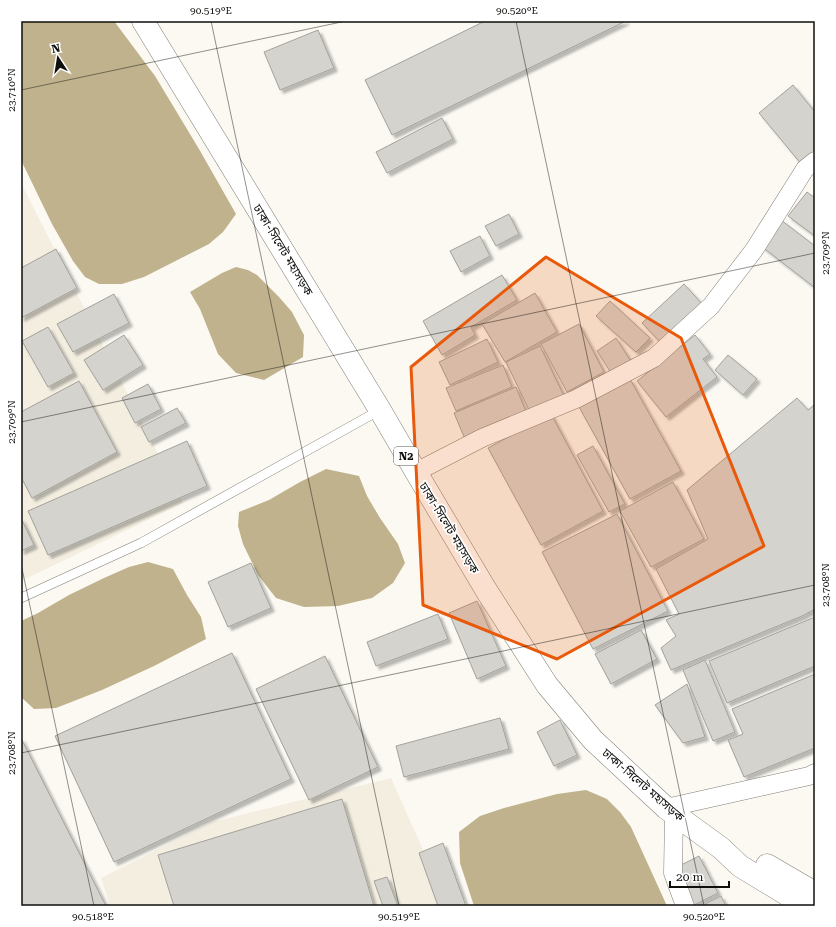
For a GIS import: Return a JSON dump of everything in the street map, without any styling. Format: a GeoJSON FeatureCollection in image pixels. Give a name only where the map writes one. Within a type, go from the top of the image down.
{"type":"FeatureCollection","features":[{"type":"Feature","properties":{"kind":"highway","name":"ঢাকা-সিলেট মহাসড়ক"},"geometry":{"type":"LineString","coordinates":[[143,21],[380,410],[486,590],[547,685],[593,740],[670,811],[721,848],[740,866],[806,906]]}},
{"type":"Feature","properties":{"kind":"highway","name":"ঢাকা-সিলেট মহাসড়ক"},"geometry":{"type":"LineString","coordinates":[[721,848],[746,854],[815,893]]}},
{"type":"Feature","properties":{"kind":"street"},"geometry":{"type":"LineString","coordinates":[[416,472],[482,438],[576,399],[654,358],[711,306],[754,250],[805,169],[815,161]]}},
{"type":"Feature","properties":{"kind":"street"},"geometry":{"type":"LineString","coordinates":[[685,906],[673,873],[670,811],[809,776],[815,773]]}},
{"type":"Feature","properties":{"kind":"lane"},"geometry":{"type":"LineString","coordinates":[[21,598],[141,543],[380,410]]}},
{"type":"Feature","properties":{"kind":"highlighted area"},"geometry":{"type":"Polygon","coordinates":[[[546,257],[681,338],[764,546],[557,659],[423,605],[411,367],[546,257]]]}},
{"type":"Feature","properties":{"kind":"shaded area"},"geometry":{"type":"Polygon","coordinates":[[[21,21],[114,21],[155,76],[236,214],[223,232],[209,244],[144,277],[122,284],[99,284],[85,277],[73,261],[52,224],[21,160],[21,21]]]}},
{"type":"Feature","properties":{"kind":"shaded area"},"geometry":{"type":"Polygon","coordinates":[[[21,183],[183,503],[21,581],[21,183]]]}},
{"type":"Feature","properties":{"kind":"shaded area"},"geometry":{"type":"Polygon","coordinates":[[[236,267],[248,270],[257,275],[279,297],[292,312],[304,335],[303,357],[264,380],[236,373],[218,354],[200,309],[190,292],[222,273],[236,267]]]}},
{"type":"Feature","properties":{"kind":"shaded area"},"geometry":{"type":"Polygon","coordinates":[[[326,469],[359,476],[367,496],[398,544],[405,563],[393,583],[372,598],[338,606],[304,607],[276,598],[258,575],[243,544],[238,526],[239,512],[269,500],[326,469]]]}},
{"type":"Feature","properties":{"kind":"shaded area"},"geometry":{"type":"Polygon","coordinates":[[[148,562],[173,569],[201,617],[206,639],[154,666],[102,690],[56,708],[34,709],[21,697],[21,621],[104,578],[129,567],[148,562]]]}},
{"type":"Feature","properties":{"kind":"shaded area"},"geometry":{"type":"Polygon","coordinates":[[[391,778],[448,906],[110,906],[101,878],[212,822],[391,778]]]}},
{"type":"Feature","properties":{"kind":"shaded area"},"geometry":{"type":"Polygon","coordinates":[[[586,790],[607,799],[620,812],[631,827],[667,906],[474,906],[460,863],[459,832],[480,816],[504,808],[557,794],[586,790]]]}},
{"type":"Feature","properties":{"kind":"building"},"geometry":{"type":"Polygon","coordinates":[[[485,21],[626,21],[392,135],[365,80],[485,21]]]}},
{"type":"Feature","properties":{"kind":"building"},"geometry":{"type":"Polygon","coordinates":[[[318,30],[334,68],[280,90],[264,52],[318,30]]]}},
{"type":"Feature","properties":{"kind":"building"},"geometry":{"type":"Polygon","coordinates":[[[793,85],[815,112],[815,154],[802,165],[759,113],[793,85]]]}},
{"type":"Feature","properties":{"kind":"building"},"geometry":{"type":"Polygon","coordinates":[[[442,118],[453,139],[387,173],[376,152],[442,118]]]}},
{"type":"Feature","properties":{"kind":"building"},"geometry":{"type":"Polygon","coordinates":[[[807,192],[815,198],[815,236],[788,216],[807,192]]]}},
{"type":"Feature","properties":{"kind":"building"},"geometry":{"type":"Polygon","coordinates":[[[509,214],[519,234],[496,246],[485,226],[509,214]]]}},
{"type":"Feature","properties":{"kind":"building"},"geometry":{"type":"Polygon","coordinates":[[[781,220],[815,246],[814,287],[761,246],[781,220]]]}},
{"type":"Feature","properties":{"kind":"building"},"geometry":{"type":"Polygon","coordinates":[[[480,236],[490,256],[461,272],[450,251],[480,236]]]}},
{"type":"Feature","properties":{"kind":"building"},"geometry":{"type":"Polygon","coordinates":[[[56,249],[77,288],[21,318],[21,268],[56,249]]]}},
{"type":"Feature","properties":{"kind":"building"},"geometry":{"type":"Polygon","coordinates":[[[502,275],[517,300],[471,327],[475,335],[442,355],[423,321],[502,275]]]}},
{"type":"Feature","properties":{"kind":"building"},"geometry":{"type":"Polygon","coordinates":[[[684,284],[703,305],[662,344],[642,323],[684,284]]]}},
{"type":"Feature","properties":{"kind":"building"},"geometry":{"type":"Polygon","coordinates":[[[535,293],[557,332],[505,362],[482,324],[535,293]]]}},
{"type":"Feature","properties":{"kind":"building"},"geometry":{"type":"Polygon","coordinates":[[[114,294],[129,323],[73,352],[57,324],[114,294]]]}},
{"type":"Feature","properties":{"kind":"building"},"geometry":{"type":"Polygon","coordinates":[[[610,301],[650,338],[636,352],[596,316],[610,301]]]}},
{"type":"Feature","properties":{"kind":"building"},"geometry":{"type":"Polygon","coordinates":[[[579,324],[604,372],[567,392],[541,344],[579,324]]]}},
{"type":"Feature","properties":{"kind":"building"},"geometry":{"type":"Polygon","coordinates":[[[48,327],[74,373],[48,387],[22,341],[48,327]]]}},
{"type":"Feature","properties":{"kind":"building"},"geometry":{"type":"Polygon","coordinates":[[[124,335],[143,365],[103,390],[84,360],[124,335]]]}},
{"type":"Feature","properties":{"kind":"building"},"geometry":{"type":"Polygon","coordinates":[[[695,335],[710,354],[703,359],[717,377],[666,417],[637,381],[695,335]]]}},
{"type":"Feature","properties":{"kind":"building"},"geometry":{"type":"Polygon","coordinates":[[[616,338],[632,363],[613,376],[597,351],[616,338]]]}},
{"type":"Feature","properties":{"kind":"building"},"geometry":{"type":"Polygon","coordinates":[[[487,339],[498,362],[450,385],[439,362],[487,339]]]}},
{"type":"Feature","properties":{"kind":"building"},"geometry":{"type":"Polygon","coordinates":[[[540,346],[564,396],[530,412],[506,362],[540,346]]]}},
{"type":"Feature","properties":{"kind":"building"},"geometry":{"type":"Polygon","coordinates":[[[728,355],[757,379],[743,395],[715,370],[728,355]]]}},
{"type":"Feature","properties":{"kind":"building"},"geometry":{"type":"Polygon","coordinates":[[[503,365],[512,387],[456,411],[446,388],[503,365]]]}},
{"type":"Feature","properties":{"kind":"building"},"geometry":{"type":"Polygon","coordinates":[[[630,379],[681,471],[630,499],[579,407],[630,379]]]}},
{"type":"Feature","properties":{"kind":"building"},"geometry":{"type":"Polygon","coordinates":[[[79,381],[117,452],[32,498],[21,477],[21,412],[79,381]]]}},
{"type":"Feature","properties":{"kind":"building"},"geometry":{"type":"Polygon","coordinates":[[[148,384],[161,409],[135,423],[122,398],[148,384]]]}},
{"type":"Feature","properties":{"kind":"building"},"geometry":{"type":"Polygon","coordinates":[[[516,387],[527,414],[465,439],[454,413],[516,387]]]}},
{"type":"Feature","properties":{"kind":"building"},"geometry":{"type":"Polygon","coordinates":[[[797,398],[808,410],[815,404],[815,609],[802,616],[671,670],[661,648],[676,636],[666,620],[679,614],[656,569],[708,539],[687,490],[797,398]]]}},
{"type":"Feature","properties":{"kind":"building"},"geometry":{"type":"Polygon","coordinates":[[[177,408],[186,423],[149,442],[141,427],[177,408]]]}},
{"type":"Feature","properties":{"kind":"building"},"geometry":{"type":"Polygon","coordinates":[[[551,414],[603,511],[541,545],[488,448],[551,414]]]}},
{"type":"Feature","properties":{"kind":"building"},"geometry":{"type":"Polygon","coordinates":[[[187,441],[207,486],[48,555],[28,511],[187,441]]]}},
{"type":"Feature","properties":{"kind":"building"},"geometry":{"type":"Polygon","coordinates":[[[593,446],[625,504],[609,512],[577,455],[593,446]]]}},
{"type":"Feature","properties":{"kind":"building"},"geometry":{"type":"Polygon","coordinates":[[[673,482],[704,539],[651,567],[620,511],[673,482]]]}},
{"type":"Feature","properties":{"kind":"building"},"geometry":{"type":"Polygon","coordinates":[[[617,514],[668,611],[593,649],[542,552],[617,514]]]}},
{"type":"Feature","properties":{"kind":"building"},"geometry":{"type":"Polygon","coordinates":[[[21,518],[34,545],[21,551],[21,518]]]}},
{"type":"Feature","properties":{"kind":"building"},"geometry":{"type":"Polygon","coordinates":[[[251,563],[271,608],[228,627],[208,582],[251,563]]]}},
{"type":"Feature","properties":{"kind":"building"},"geometry":{"type":"Polygon","coordinates":[[[477,601],[506,666],[477,679],[449,613],[477,601]]]}},
{"type":"Feature","properties":{"kind":"building"},"geometry":{"type":"Polygon","coordinates":[[[438,614],[448,639],[376,666],[367,642],[438,614]]]}},
{"type":"Feature","properties":{"kind":"building"},"geometry":{"type":"Polygon","coordinates":[[[815,617],[815,666],[727,703],[709,661],[815,617]]]}},
{"type":"Feature","properties":{"kind":"building"},"geometry":{"type":"Polygon","coordinates":[[[641,630],[657,659],[611,684],[595,654],[641,630]]]}},
{"type":"Feature","properties":{"kind":"building"},"geometry":{"type":"Polygon","coordinates":[[[232,653],[291,779],[114,862],[55,736],[232,653]]]}},
{"type":"Feature","properties":{"kind":"building"},"geometry":{"type":"Polygon","coordinates":[[[325,656],[378,767],[309,800],[256,689],[325,656]]]}},
{"type":"Feature","properties":{"kind":"building"},"geometry":{"type":"Polygon","coordinates":[[[705,660],[735,732],[713,741],[683,670],[705,660]]]}},
{"type":"Feature","properties":{"kind":"building"},"geometry":{"type":"Polygon","coordinates":[[[815,674],[815,748],[744,777],[728,740],[743,734],[732,709],[815,674]]]}},
{"type":"Feature","properties":{"kind":"building"},"geometry":{"type":"Polygon","coordinates":[[[687,684],[705,737],[683,743],[655,705],[687,684]]]}},
{"type":"Feature","properties":{"kind":"building"},"geometry":{"type":"Polygon","coordinates":[[[500,718],[509,749],[404,777],[396,746],[500,718]]]}},
{"type":"Feature","properties":{"kind":"building"},"geometry":{"type":"Polygon","coordinates":[[[560,720],[577,755],[554,766],[537,732],[560,720]]]}},
{"type":"Feature","properties":{"kind":"building"},"geometry":{"type":"Polygon","coordinates":[[[21,738],[106,906],[21,906],[21,738]]]}},
{"type":"Feature","properties":{"kind":"building"},"geometry":{"type":"Polygon","coordinates":[[[342,799],[374,906],[174,906],[158,855],[342,799]]]}},
{"type":"Feature","properties":{"kind":"building"},"geometry":{"type":"Polygon","coordinates":[[[443,843],[466,906],[438,906],[419,853],[443,843]]]}},
{"type":"Feature","properties":{"kind":"building"},"geometry":{"type":"Polygon","coordinates":[[[699,856],[718,893],[694,905],[675,868],[699,856]]]}},
{"type":"Feature","properties":{"kind":"building"},"geometry":{"type":"Polygon","coordinates":[[[387,877],[398,906],[383,906],[374,881],[387,877]]]}},
{"type":"Feature","properties":{"kind":"building"},"geometry":{"type":"Polygon","coordinates":[[[721,896],[726,906],[701,906],[721,896]]]}}]}
